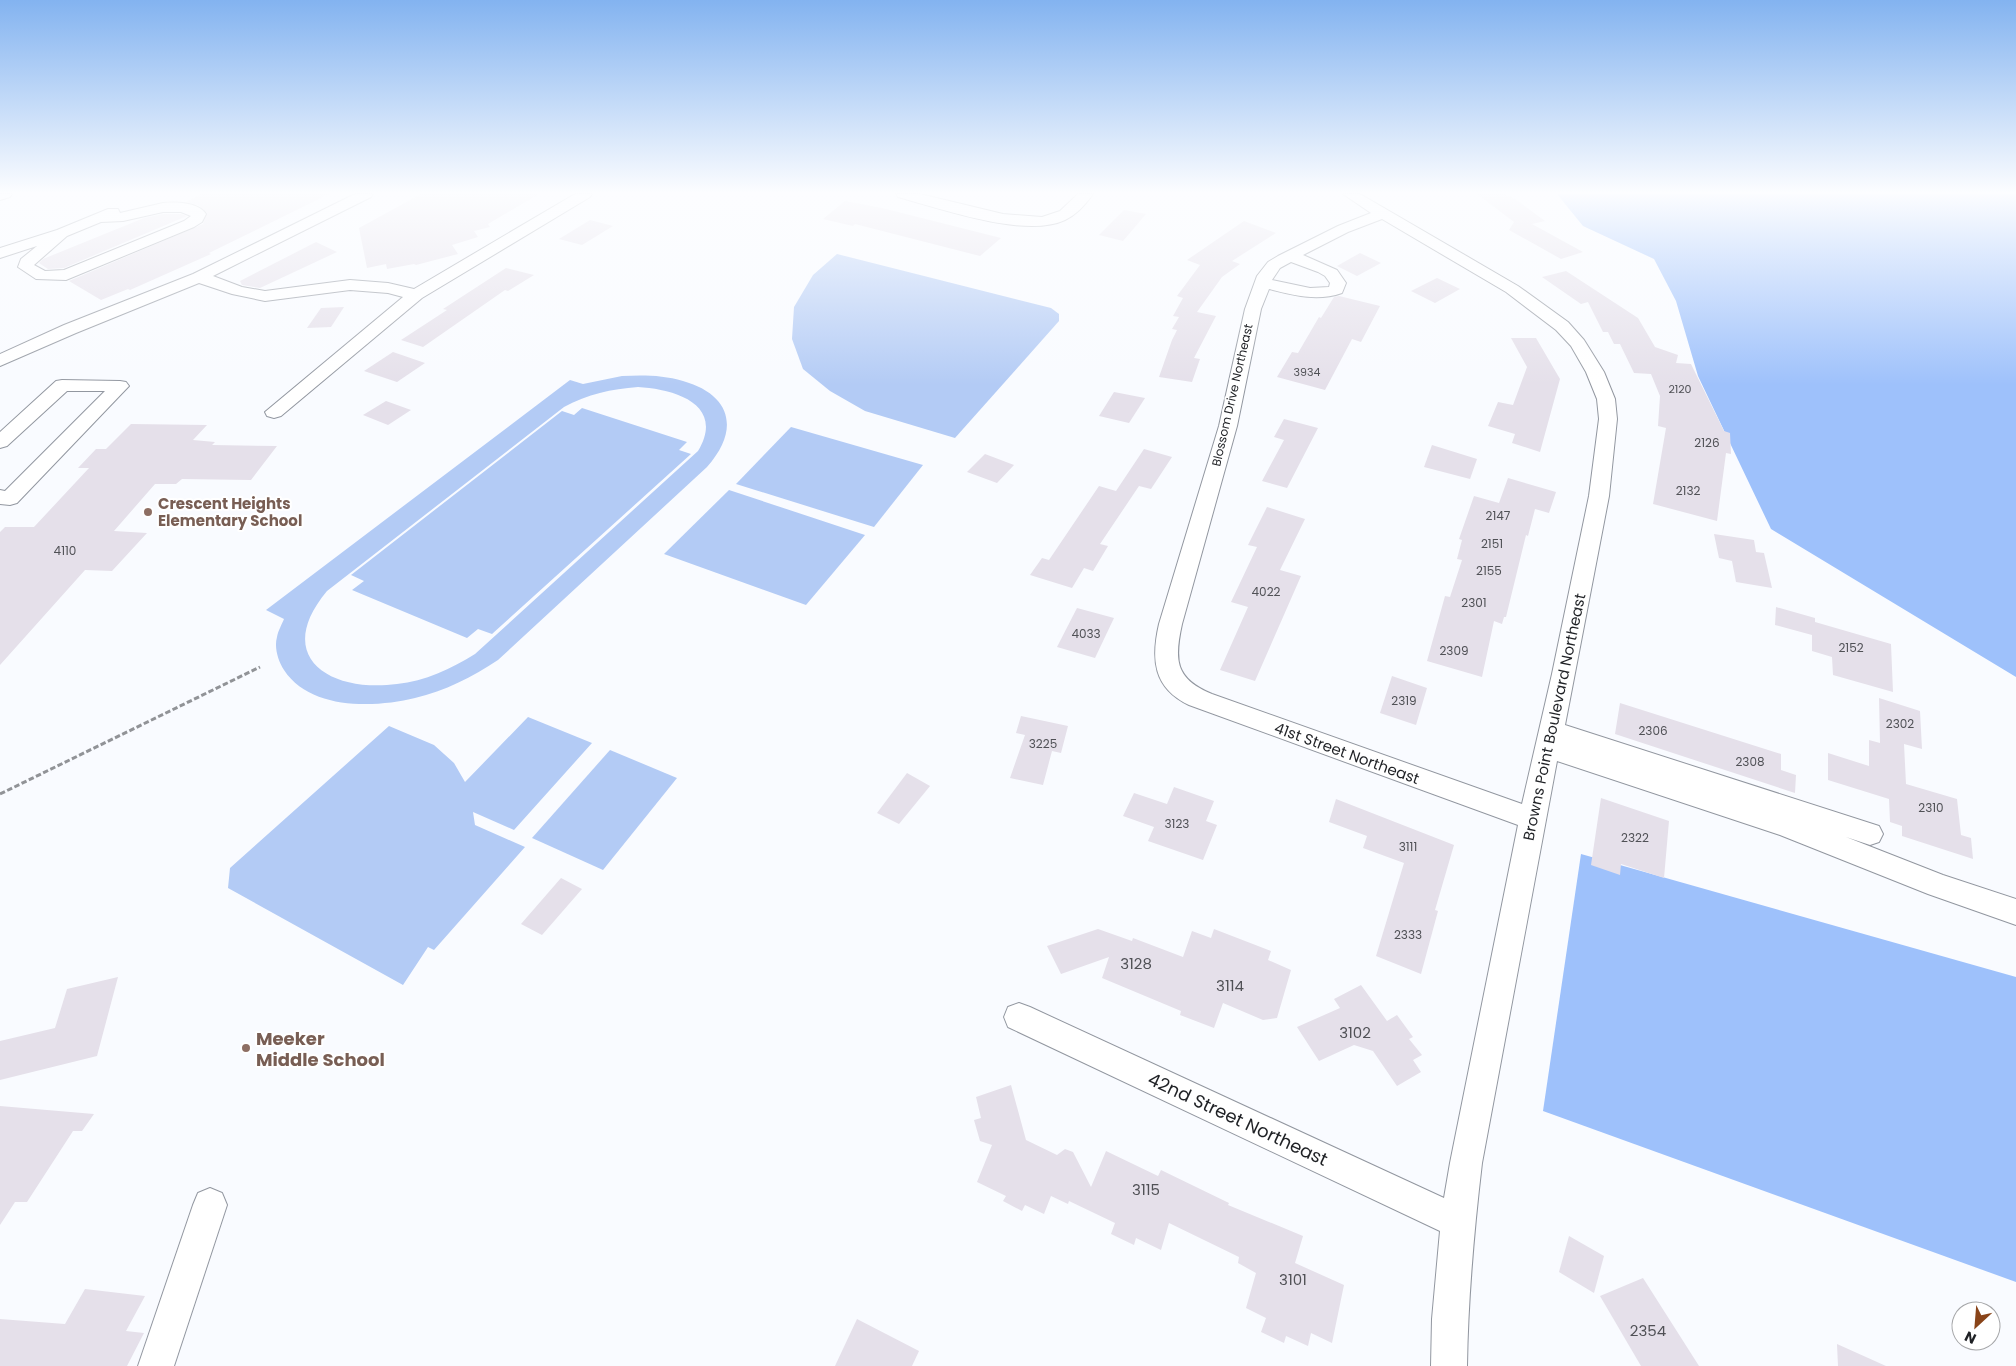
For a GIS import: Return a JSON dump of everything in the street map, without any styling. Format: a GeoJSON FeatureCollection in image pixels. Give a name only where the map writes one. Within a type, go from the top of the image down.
{"type":"FeatureCollection","features":[{"type":"Feature","properties":{"kind":"street"},"geometry":{"type":"LineString","coordinates":[[32,258],[27,262],[26,267],[42,276],[66,275],[108,258]]}},
{"type":"Feature","properties":{"kind":"street"},"geometry":{"type":"LineString","coordinates":[[0,361],[70,329],[199,277],[238,258]]}},
{"type":"Feature","properties":{"kind":"street"},"geometry":{"type":"LineString","coordinates":[[274,412],[305,390],[374,326],[416,295],[478,258]]}},
{"type":"Feature","properties":{"kind":"street","name":"Blossom Drive Northeast"},"geometry":{"type":"LineString","coordinates":[[1170,674],[1166,663],[1166,642],[1228,426],[1252,309],[1262,282],[1274,265],[1288,258]]}},
{"type":"Feature","properties":{"kind":"street"},"geometry":{"type":"LineString","coordinates":[[1262,282],[1310,292],[1331,293],[1336,290],[1338,283],[1331,274],[1295,258]]}},
{"type":"Feature","properties":{"kind":"street","name":"Browns Point Boulevard Northeast"},"geometry":{"type":"LineString","coordinates":[[1449,1366],[1450,1319],[1458,1222],[1467,1157],[1532,819],[1599,496],[1608,420],[1606,399],[1595,372],[1578,344],[1562,326],[1512,289],[1459,258]]}},
{"type":"Feature","properties":{"kind":"street"},"geometry":{"type":"LineString","coordinates":[[199,277],[238,291],[265,296],[350,285],[388,288],[416,295]]}},
{"type":"Feature","properties":{"kind":"street"},"geometry":{"type":"LineString","coordinates":[[0,442],[62,385],[120,386],[10,498],[0,497]]}},
{"type":"Feature","properties":{"kind":"street"},"geometry":{"type":"LineString","coordinates":[[0,421],[22,422]]}},
{"type":"Feature","properties":{"kind":"street","name":"41st Street Northeast"},"geometry":{"type":"LineString","coordinates":[[1170,674],[1178,687],[1220,707],[1532,819]]}},
{"type":"Feature","properties":{"kind":"street"},"geometry":{"type":"LineString","coordinates":[[1550,739],[1870,834]]}},
{"type":"Feature","properties":{"kind":"street"},"geometry":{"type":"LineString","coordinates":[[1550,739],[1787,826],[1938,885],[2016,912]]}},
{"type":"Feature","properties":{"kind":"street","name":"42nd Street Northeast"},"geometry":{"type":"LineString","coordinates":[[1019,1017],[1458,1222]]}},
{"type":"Feature","properties":{"kind":"street"},"geometry":{"type":"LineString","coordinates":[[156,1366],[210,1206]]}},
{"type":"Feature","properties":{"kind":"path"},"geometry":{"type":"LineString","coordinates":[[0,794],[260,667]]}},
{"type":"Feature","properties":{"kind":"shaded area"},"geometry":{"type":"Polygon","coordinates":[[[833,258],[852,258],[1051,308],[1059,314],[1059,321],[955,438],[865,411],[830,391],[803,369],[792,339],[794,307],[813,275],[833,258]]]}},
{"type":"Feature","properties":{"kind":"shaded area"},"geometry":{"type":"Polygon","coordinates":[[[1651,258],[2016,258],[2016,677],[1771,529],[1698,376],[1676,301],[1654,259],[1651,258]]]}},
{"type":"Feature","properties":{"kind":"shaded area"},"geometry":{"type":"Polygon","coordinates":[[[622,376],[645,376],[675,379],[699,387],[712,395],[721,405],[726,415],[727,427],[724,440],[707,467],[498,660],[478,672],[458,683],[426,695],[381,703],[344,703],[326,699],[310,693],[295,683],[284,670],[276,649],[276,641],[284,619],[266,610],[570,380],[583,384],[622,376]],[[652,388],[618,389],[591,395],[564,407],[327,591],[311,614],[305,635],[307,652],[316,666],[331,676],[350,683],[372,685],[397,684],[438,674],[475,654],[698,451],[705,435],[706,421],[701,411],[692,402],[680,396],[652,388]]]}},
{"type":"Feature","properties":{"kind":"shaded area"},"geometry":{"type":"Polygon","coordinates":[[[582,408],[687,442],[679,450],[691,454],[492,634],[478,629],[467,638],[352,590],[364,581],[351,575],[562,411],[574,415],[582,408]]]}},
{"type":"Feature","properties":{"kind":"shaded area"},"geometry":{"type":"Polygon","coordinates":[[[791,427],[923,465],[874,527],[736,484],[791,427]]]}},
{"type":"Feature","properties":{"kind":"shaded area"},"geometry":{"type":"Polygon","coordinates":[[[729,490],[865,535],[806,605],[664,554],[729,490]]]}},
{"type":"Feature","properties":{"kind":"shaded area"},"geometry":{"type":"Polygon","coordinates":[[[528,717],[592,743],[514,830],[473,812],[475,825],[525,847],[434,950],[428,947],[403,985],[228,888],[230,868],[389,726],[434,745],[454,763],[465,782],[528,717]]]}},
{"type":"Feature","properties":{"kind":"shaded area"},"geometry":{"type":"Polygon","coordinates":[[[610,750],[677,778],[603,870],[532,838],[610,750]]]}},
{"type":"Feature","properties":{"kind":"shaded area"},"geometry":{"type":"Polygon","coordinates":[[[1581,854],[2016,977],[2016,1282],[1543,1111],[1581,854]]]}},
{"type":"Feature","properties":{"kind":"building"},"geometry":{"type":"Polygon","coordinates":[[[88,258],[64,268],[48,269],[39,263],[43,259],[88,258]]]}},
{"type":"Feature","properties":{"kind":"building"},"geometry":{"type":"Polygon","coordinates":[[[124,258],[203,258],[130,290],[128,289],[101,300],[69,281],[124,258]]]}},
{"type":"Feature","properties":{"kind":"building"},"geometry":{"type":"Polygon","coordinates":[[[285,258],[325,258],[260,288],[242,285],[240,281],[285,258]]]}},
{"type":"Feature","properties":{"kind":"building"},"geometry":{"type":"Polygon","coordinates":[[[365,258],[444,258],[416,265],[387,269],[386,264],[367,268],[365,258]]]}},
{"type":"Feature","properties":{"kind":"building"},"geometry":{"type":"Polygon","coordinates":[[[1190,258],[1237,258],[1232,261],[1240,264],[1222,277],[1197,312],[1216,316],[1194,358],[1200,359],[1192,382],[1159,377],[1177,330],[1172,329],[1179,317],[1173,316],[1183,298],[1177,296],[1200,265],[1187,260],[1190,258]]]}},
{"type":"Feature","properties":{"kind":"building"},"geometry":{"type":"Polygon","coordinates":[[[1352,258],[1370,258],[1381,263],[1357,276],[1337,266],[1352,258]]]}},
{"type":"Feature","properties":{"kind":"building"},"geometry":{"type":"Polygon","coordinates":[[[506,268],[534,275],[508,291],[505,290],[423,347],[401,340],[447,310],[443,309],[506,268]]]}},
{"type":"Feature","properties":{"kind":"building"},"geometry":{"type":"Polygon","coordinates":[[[1566,271],[1638,318],[1655,347],[1678,355],[1676,363],[1691,364],[1724,431],[1730,433],[1731,454],[1726,453],[1717,521],[1653,504],[1666,428],[1658,426],[1660,396],[1651,374],[1634,373],[1620,344],[1614,344],[1608,332],[1603,332],[1588,302],[1581,304],[1542,277],[1566,271]]]}},
{"type":"Feature","properties":{"kind":"building"},"geometry":{"type":"Polygon","coordinates":[[[1437,278],[1460,289],[1435,303],[1411,291],[1437,278]]]}},
{"type":"Feature","properties":{"kind":"building"},"geometry":{"type":"Polygon","coordinates":[[[1339,296],[1380,306],[1361,342],[1352,339],[1325,390],[1277,377],[1292,352],[1298,353],[1319,317],[1321,318],[1334,297],[1339,296]]]}},
{"type":"Feature","properties":{"kind":"building"},"geometry":{"type":"Polygon","coordinates":[[[344,307],[331,327],[307,328],[321,308],[344,307]]]}},
{"type":"Feature","properties":{"kind":"building"},"geometry":{"type":"Polygon","coordinates":[[[1511,338],[1536,338],[1560,379],[1540,452],[1512,443],[1515,434],[1488,426],[1498,402],[1513,405],[1527,367],[1511,338]]]}},
{"type":"Feature","properties":{"kind":"building"},"geometry":{"type":"Polygon","coordinates":[[[393,352],[425,363],[397,382],[364,371],[393,352]]]}},
{"type":"Feature","properties":{"kind":"building"},"geometry":{"type":"Polygon","coordinates":[[[1114,392],[1145,398],[1129,423],[1099,416],[1114,392]]]}},
{"type":"Feature","properties":{"kind":"building"},"geometry":{"type":"Polygon","coordinates":[[[386,401],[411,410],[388,425],[363,415],[386,401]]]}},
{"type":"Feature","properties":{"kind":"building"},"geometry":{"type":"Polygon","coordinates":[[[1284,419],[1318,428],[1287,488],[1262,481],[1284,440],[1274,437],[1284,419]]]}},
{"type":"Feature","properties":{"kind":"building"},"geometry":{"type":"Polygon","coordinates":[[[131,424],[207,425],[193,440],[215,442],[212,445],[277,446],[251,480],[182,479],[176,484],[155,484],[114,531],[147,533],[112,571],[85,570],[0,665],[0,532],[5,527],[34,527],[89,468],[78,468],[96,449],[106,449],[131,424]]]}},
{"type":"Feature","properties":{"kind":"building"},"geometry":{"type":"Polygon","coordinates":[[[1432,445],[1477,459],[1470,479],[1424,467],[1432,445]]]}},
{"type":"Feature","properties":{"kind":"building"},"geometry":{"type":"Polygon","coordinates":[[[1144,449],[1172,457],[1151,489],[1139,486],[1100,544],[1108,546],[1093,571],[1084,568],[1072,588],[1030,575],[1042,558],[1049,560],[1099,486],[1116,491],[1144,449]]]}},
{"type":"Feature","properties":{"kind":"building"},"geometry":{"type":"Polygon","coordinates":[[[985,454],[1014,465],[997,483],[967,472],[985,454]]]}},
{"type":"Feature","properties":{"kind":"building"},"geometry":{"type":"Polygon","coordinates":[[[1508,478],[1556,492],[1549,513],[1535,509],[1528,536],[1526,535],[1506,617],[1504,617],[1502,624],[1494,621],[1482,677],[1427,661],[1445,596],[1450,597],[1462,560],[1457,559],[1462,540],[1459,539],[1474,496],[1499,503],[1508,478]]]}},
{"type":"Feature","properties":{"kind":"building"},"geometry":{"type":"Polygon","coordinates":[[[1267,507],[1305,519],[1280,570],[1301,576],[1255,681],[1220,670],[1248,607],[1231,602],[1257,547],[1248,545],[1267,507]]]}},
{"type":"Feature","properties":{"kind":"building"},"geometry":{"type":"Polygon","coordinates":[[[1714,534],[1754,540],[1756,552],[1764,553],[1772,588],[1736,582],[1732,561],[1719,558],[1714,534]]]}},
{"type":"Feature","properties":{"kind":"building"},"geometry":{"type":"Polygon","coordinates":[[[1776,607],[1815,618],[1815,622],[1891,644],[1893,692],[1833,675],[1832,657],[1812,651],[1812,635],[1775,625],[1776,607]]]}},
{"type":"Feature","properties":{"kind":"building"},"geometry":{"type":"Polygon","coordinates":[[[1077,608],[1114,618],[1095,658],[1057,647],[1077,608]]]}},
{"type":"Feature","properties":{"kind":"building"},"geometry":{"type":"Polygon","coordinates":[[[1392,676],[1427,688],[1416,725],[1380,713],[1392,676]]]}},
{"type":"Feature","properties":{"kind":"building"},"geometry":{"type":"Polygon","coordinates":[[[1879,698],[1920,711],[1922,749],[1904,744],[1906,784],[1957,799],[1961,835],[1971,838],[1973,859],[1902,836],[1902,826],[1890,822],[1889,799],[1828,780],[1828,753],[1869,766],[1869,740],[1880,743],[1879,698]]]}},
{"type":"Feature","properties":{"kind":"building"},"geometry":{"type":"Polygon","coordinates":[[[1620,703],[1781,754],[1781,770],[1796,775],[1795,793],[1615,734],[1620,703]]]}},
{"type":"Feature","properties":{"kind":"building"},"geometry":{"type":"Polygon","coordinates":[[[1021,716],[1068,726],[1061,753],[1052,751],[1043,785],[1010,778],[1025,735],[1016,733],[1021,716]]]}},
{"type":"Feature","properties":{"kind":"building"},"geometry":{"type":"Polygon","coordinates":[[[907,773],[930,786],[899,824],[877,813],[907,773]]]}},
{"type":"Feature","properties":{"kind":"building"},"geometry":{"type":"Polygon","coordinates":[[[1174,787],[1214,801],[1206,821],[1217,825],[1203,860],[1148,841],[1154,827],[1123,816],[1134,793],[1167,804],[1174,787]]]}},
{"type":"Feature","properties":{"kind":"building"},"geometry":{"type":"Polygon","coordinates":[[[1601,798],[1669,821],[1664,878],[1621,864],[1620,875],[1591,865],[1601,798]]]}},
{"type":"Feature","properties":{"kind":"building"},"geometry":{"type":"Polygon","coordinates":[[[1336,799],[1454,845],[1435,910],[1438,911],[1421,974],[1376,956],[1404,863],[1363,848],[1367,836],[1329,822],[1336,799]]]}},
{"type":"Feature","properties":{"kind":"building"},"geometry":{"type":"Polygon","coordinates":[[[561,878],[582,889],[542,935],[521,924],[561,878]]]}},
{"type":"Feature","properties":{"kind":"building"},"geometry":{"type":"Polygon","coordinates":[[[1098,929],[1132,941],[1133,938],[1183,957],[1192,931],[1211,938],[1214,929],[1271,951],[1268,960],[1291,970],[1277,1018],[1263,1020],[1223,1003],[1214,1028],[1180,1015],[1181,1011],[1102,978],[1109,957],[1061,974],[1047,946],[1098,929]]]}},
{"type":"Feature","properties":{"kind":"building"},"geometry":{"type":"Polygon","coordinates":[[[118,977],[97,1056],[0,1080],[0,1041],[55,1028],[67,989],[118,977]]]}},
{"type":"Feature","properties":{"kind":"building"},"geometry":{"type":"Polygon","coordinates":[[[1361,985],[1387,1021],[1397,1015],[1413,1037],[1409,1039],[1422,1055],[1413,1060],[1421,1072],[1397,1086],[1373,1051],[1354,1045],[1319,1061],[1297,1027],[1340,1008],[1334,999],[1361,985]]]}},
{"type":"Feature","properties":{"kind":"building"},"geometry":{"type":"Polygon","coordinates":[[[1011,1085],[1026,1140],[1057,1155],[1065,1149],[1073,1152],[1091,1187],[1106,1151],[1158,1176],[1161,1170],[1229,1203],[1228,1205],[1303,1236],[1295,1263],[1344,1285],[1332,1343],[1311,1333],[1308,1346],[1286,1336],[1284,1343],[1261,1332],[1266,1318],[1246,1308],[1256,1273],[1238,1263],[1239,1257],[1169,1223],[1161,1250],[1136,1238],[1134,1245],[1111,1234],[1115,1223],[1069,1201],[1068,1204],[1051,1196],[1044,1214],[1025,1205],[1022,1211],[1003,1201],[1006,1196],[977,1182],[992,1145],[980,1141],[974,1120],[981,1118],[976,1097],[1011,1085]]]}},
{"type":"Feature","properties":{"kind":"building"},"geometry":{"type":"Polygon","coordinates":[[[0,1106],[94,1114],[82,1131],[73,1131],[27,1202],[15,1202],[0,1225],[0,1106]]]}},
{"type":"Feature","properties":{"kind":"building"},"geometry":{"type":"Polygon","coordinates":[[[1569,1236],[1604,1256],[1594,1293],[1559,1272],[1569,1236]]]}},
{"type":"Feature","properties":{"kind":"building"},"geometry":{"type":"Polygon","coordinates":[[[1643,1278],[1699,1366],[1641,1366],[1600,1296],[1643,1278]]]}},
{"type":"Feature","properties":{"kind":"building"},"geometry":{"type":"Polygon","coordinates":[[[85,1289],[145,1296],[126,1331],[144,1333],[127,1366],[0,1366],[0,1319],[65,1324],[85,1289]]]}},
{"type":"Feature","properties":{"kind":"building"},"geometry":{"type":"Polygon","coordinates":[[[857,1319],[919,1351],[912,1366],[835,1366],[857,1319]]]}},
{"type":"Feature","properties":{"kind":"building"},"geometry":{"type":"Polygon","coordinates":[[[1837,1344],[1886,1366],[1838,1366],[1837,1344]]]}},
{"type":"Feature","properties":{"kind":"place","name":"Crescent Heights Elementary School"},"geometry":{"type":"Point","coordinates":[148,512]}},
{"type":"Feature","properties":{"kind":"place","name":"Meeker Middle School"},"geometry":{"type":"Point","coordinates":[246,1048]}}]}
